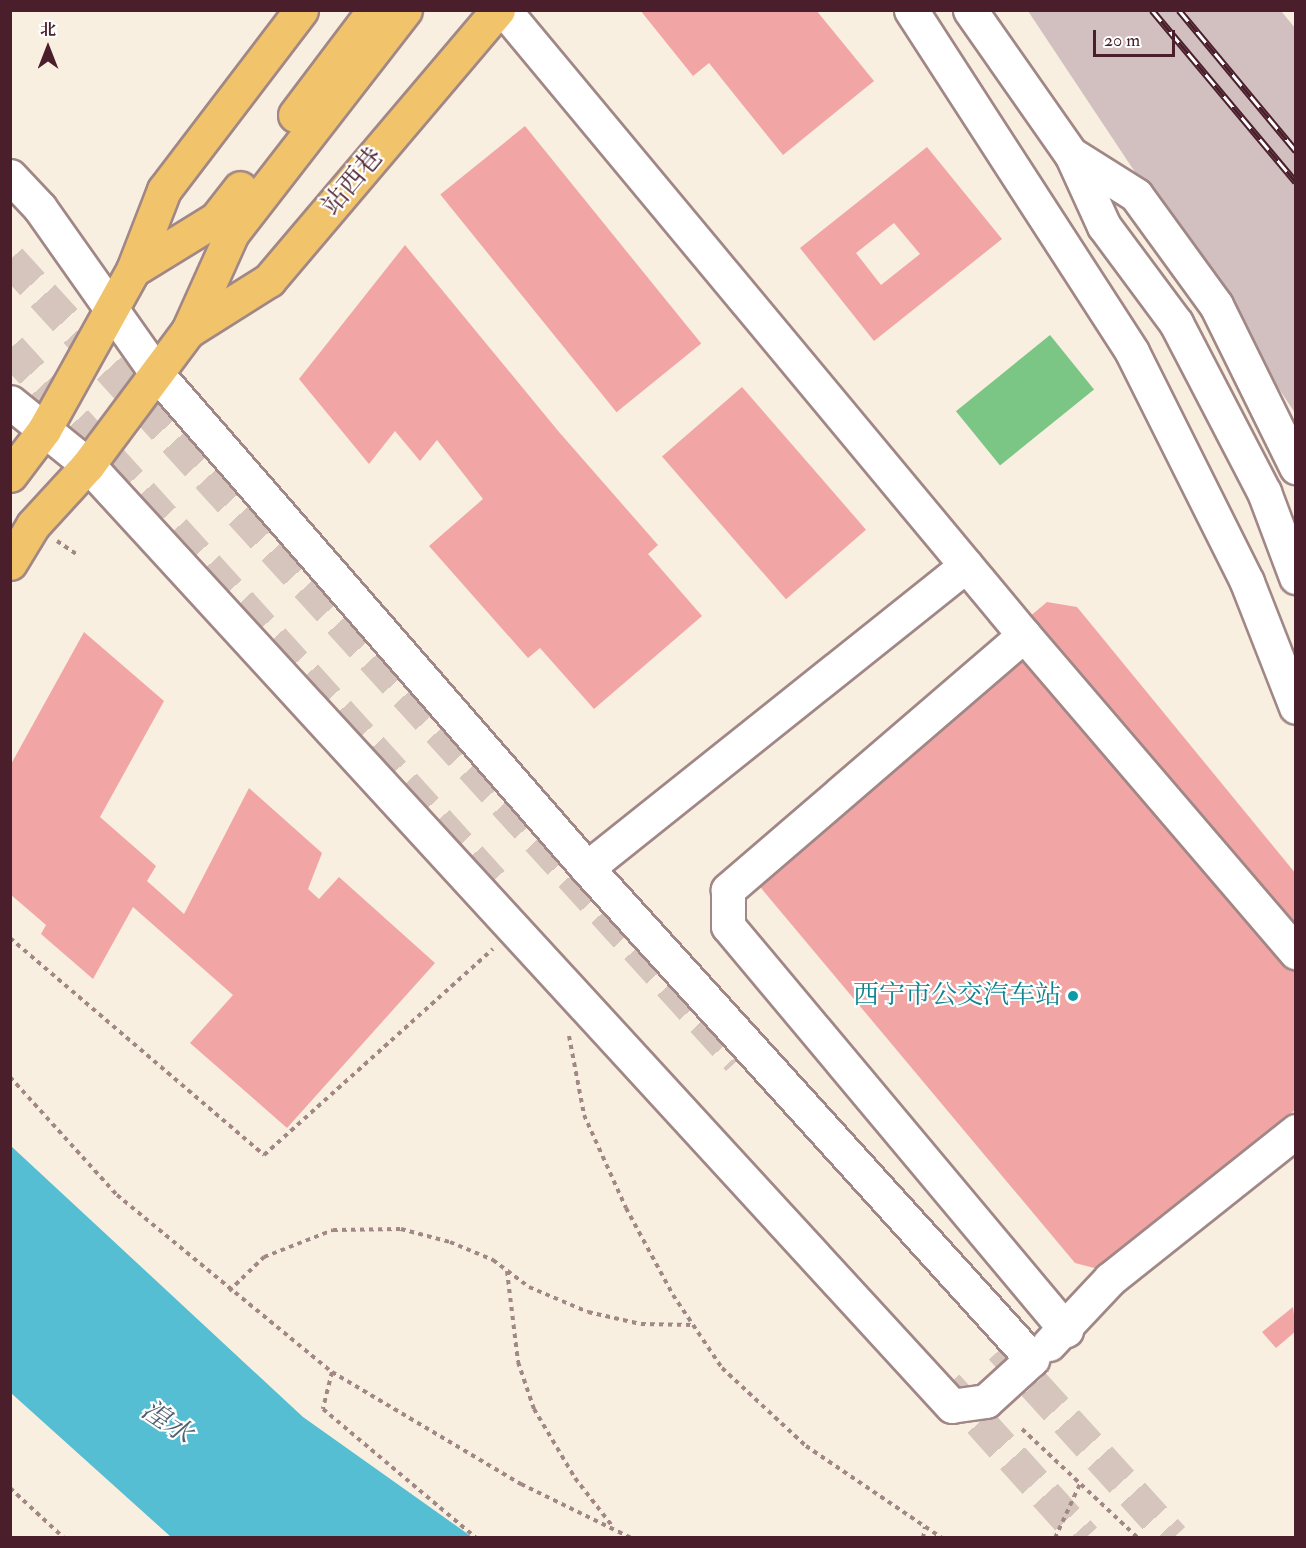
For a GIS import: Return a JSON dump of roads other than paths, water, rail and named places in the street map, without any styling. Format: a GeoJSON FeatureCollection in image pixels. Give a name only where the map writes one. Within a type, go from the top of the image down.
{"type":"FeatureCollection","features":[{"type":"Feature","properties":{"kind":"main road","name":"站西巷"},"geometry":{"type":"LineString","coordinates":[[10,475],[44,430],[133,270],[164,190],[302,10]]}},
{"type":"Feature","properties":{"kind":"main road","name":"站西巷"},"geometry":{"type":"LineString","coordinates":[[10,563],[33,525],[88,465],[188,331],[224,226],[374,10]]}},
{"type":"Feature","properties":{"kind":"main road","name":"站西巷"},"geometry":{"type":"LineString","coordinates":[[133,270],[224,226],[405,10]]}},
{"type":"Feature","properties":{"kind":"main road","name":"站西巷"},"geometry":{"type":"LineString","coordinates":[[188,331],[269,280],[498,10]]}},
{"type":"Feature","properties":{"kind":"street"},"geometry":{"type":"LineString","coordinates":[[504,10],[1024,635],[1296,952]]}},
{"type":"Feature","properties":{"kind":"street"},"geometry":{"type":"LineString","coordinates":[[910,10],[1132,352],[1247,582],[1296,707]]}},
{"type":"Feature","properties":{"kind":"street"},"geometry":{"type":"LineString","coordinates":[[970,10],[1071,154],[1104,226],[1176,323],[1264,492],[1296,577]]}},
{"type":"Feature","properties":{"kind":"street"},"geometry":{"type":"LineString","coordinates":[[1071,154],[1136,195],[1216,305],[1296,466]]}},
{"type":"Feature","properties":{"kind":"street"},"geometry":{"type":"LineString","coordinates":[[10,176],[40,208],[157,374],[588,867],[1032,1359]]}},
{"type":"Feature","properties":{"kind":"street"},"geometry":{"type":"LineString","coordinates":[[10,402],[88,465],[952,1406],[986,1401],[1066,1330],[1110,1279],[1296,1131]]}},
{"type":"Feature","properties":{"kind":"street"},"geometry":{"type":"LineString","coordinates":[[588,867],[966,565]]}},
{"type":"Feature","properties":{"kind":"street"},"geometry":{"type":"LineString","coordinates":[[1024,635],[728,890],[728,926],[1066,1330]]}},
{"type":"Feature","properties":{"kind":"water","name":"湟水"},"geometry":{"type":"Polygon","coordinates":[[[11,1146],[303,1417],[472,1537],[171,1537],[11,1393],[11,1146]]]}},
{"type":"Feature","properties":{"kind":"tunnel"},"geometry":{"type":"LineString","coordinates":[[10,259],[738,1059]]}},
{"type":"Feature","properties":{"kind":"tunnel"},"geometry":{"type":"LineString","coordinates":[[10,348],[494,883]]}},
{"type":"Feature","properties":{"kind":"tunnel"},"geometry":{"type":"LineString","coordinates":[[1001,1348],[1173,1538]]}},
{"type":"Feature","properties":{"kind":"tunnel"},"geometry":{"type":"LineString","coordinates":[[947,1385],[1085,1538]]}},
{"type":"Feature","properties":{"kind":"railway"},"geometry":{"type":"LineString","coordinates":[[1152,10],[1296,182]]}},
{"type":"Feature","properties":{"kind":"railway"},"geometry":{"type":"LineString","coordinates":[[1179,10],[1296,151]]}},
{"type":"Feature","properties":{"kind":"place","name":"西宁市公交汽车站"},"geometry":{"type":"Point","coordinates":[1073,996]}}]}
